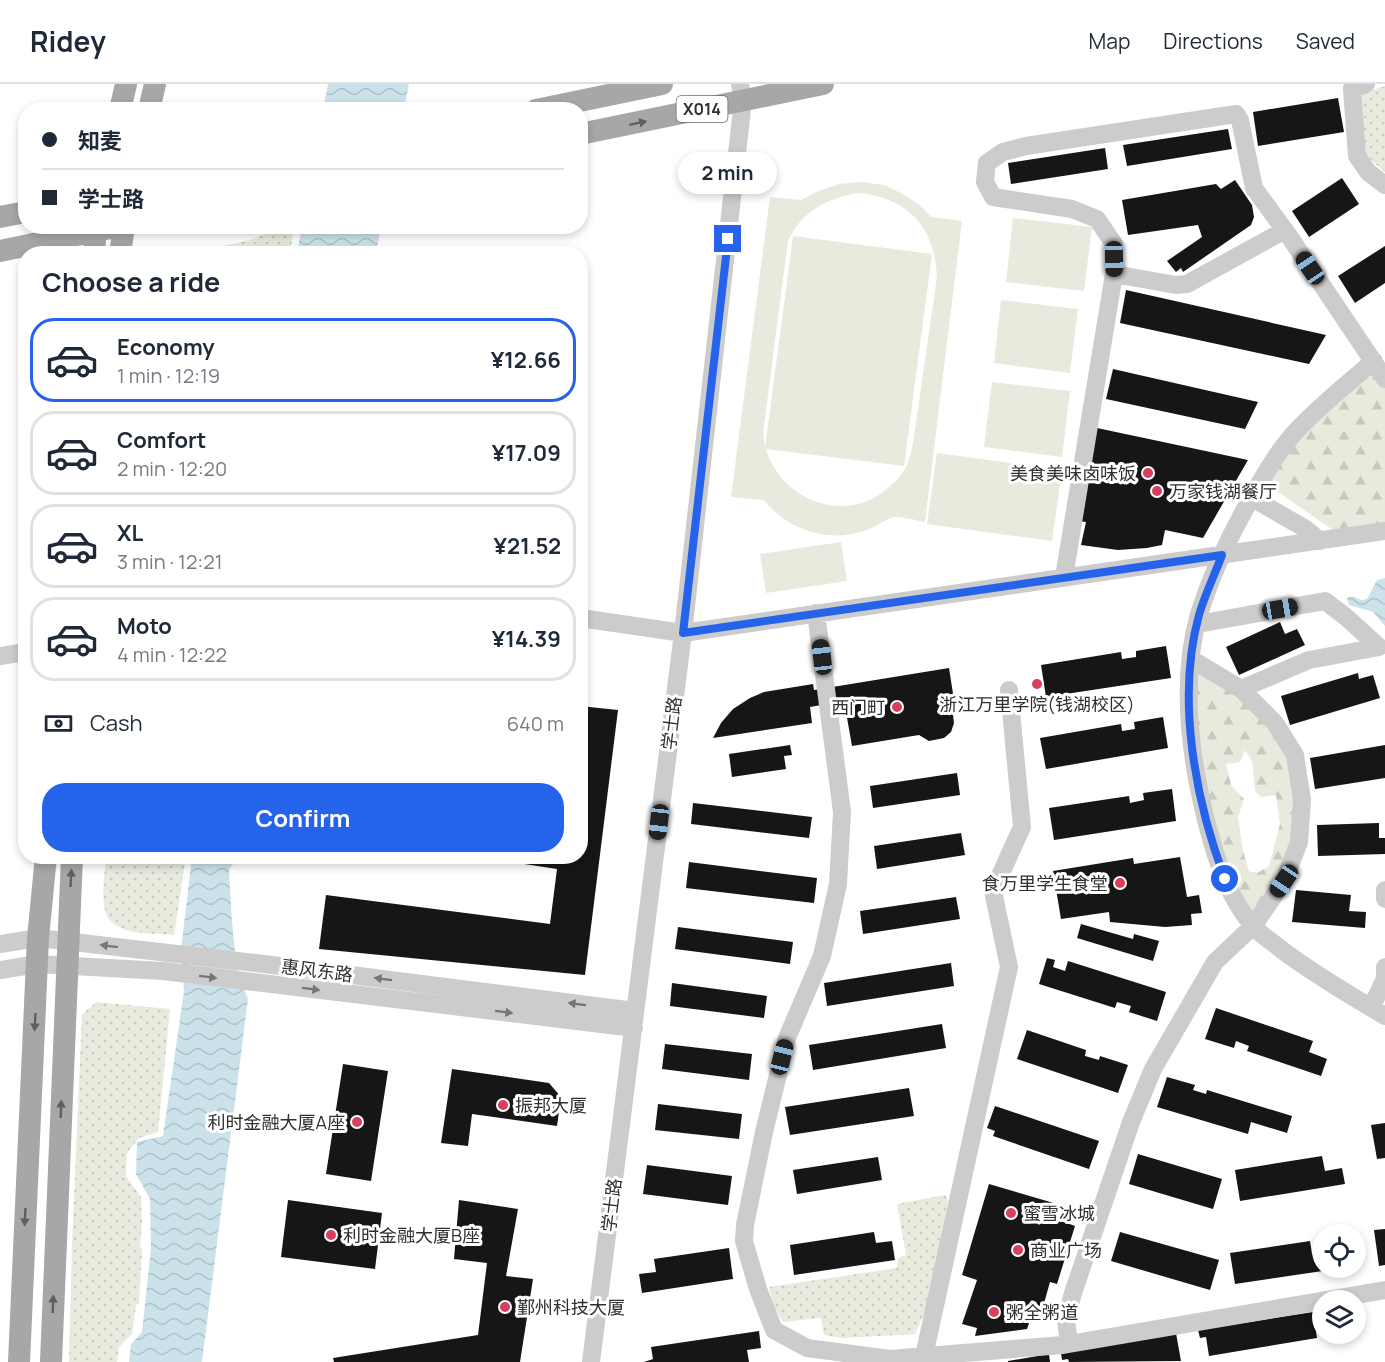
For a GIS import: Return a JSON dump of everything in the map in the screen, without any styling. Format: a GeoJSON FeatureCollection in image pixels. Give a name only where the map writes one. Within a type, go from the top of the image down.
{"type":"FeatureCollection","features":[{"type":"Feature","properties":{"kind":"main road"},"geometry":{"type":"LineString","coordinates":[[122,102],[126,84]]}},
{"type":"Feature","properties":{"kind":"main road"},"geometry":{"type":"LineString","coordinates":[[151,102],[155,84]]}},
{"type":"Feature","properties":{"kind":"main road","name":"X014"},"geometry":{"type":"LineString","coordinates":[[575,102],[662,84]]}},
{"type":"Feature","properties":{"kind":"main road","name":"X014"},"geometry":{"type":"LineString","coordinates":[[588,132],[742,92],[823,84]]}},
{"type":"Feature","properties":{"kind":"main road"},"geometry":{"type":"LineString","coordinates":[[0,217],[18,214]]}},
{"type":"Feature","properties":{"kind":"main road"},"geometry":{"type":"LineString","coordinates":[[34,246],[95,237]]}},
{"type":"Feature","properties":{"kind":"main road"},"geometry":{"type":"LineString","coordinates":[[0,251],[18,248]]}},
{"type":"Feature","properties":{"kind":"main road"},"geometry":{"type":"LineString","coordinates":[[19,1362],[38,938],[45,864]]}},
{"type":"Feature","properties":{"kind":"main road"},"geometry":{"type":"LineString","coordinates":[[51,1362],[72,864]]}},
{"type":"Feature","properties":{"kind":"street"},"geometry":{"type":"LineString","coordinates":[[1366,84],[1352,89],[1357,156],[1368,172],[1385,185]]}},
{"type":"Feature","properties":{"kind":"street","name":"学士路"},"geometry":{"type":"LineString","coordinates":[[591,1362],[683,633],[742,92]]}},
{"type":"Feature","properties":{"kind":"street"},"geometry":{"type":"LineString","coordinates":[[1064,578],[1114,274],[1114,244],[1097,219],[1072,209],[993,197],[985,182],[987,163],[1003,152],[1026,146],[1236,114],[1254,188],[1285,230],[1385,379]]}},
{"type":"Feature","properties":{"kind":"street"},"geometry":{"type":"LineString","coordinates":[[1114,274],[1176,285],[1187,284],[1285,230]]}},
{"type":"Feature","properties":{"kind":"street"},"geometry":{"type":"LineString","coordinates":[[1374,361],[1298,429],[1265,474],[1222,555],[1199,615],[1191,659],[1190,719],[1194,761],[1214,850],[1225,879],[1257,930],[1310,971],[1378,1012],[1385,967]]}},
{"type":"Feature","properties":{"kind":"street"},"geometry":{"type":"LineString","coordinates":[[1252,498],[1306,529],[1320,541]]}},
{"type":"Feature","properties":{"kind":"street"},"geometry":{"type":"LineString","coordinates":[[588,619],[683,633],[1385,531]]}},
{"type":"Feature","properties":{"kind":"street"},"geometry":{"type":"LineString","coordinates":[[1198,624],[1325,601],[1346,616],[1382,652]]}},
{"type":"Feature","properties":{"kind":"street"},"geometry":{"type":"LineString","coordinates":[[816,613],[842,812],[838,884],[822,957],[787,1038],[764,1132],[744,1241],[758,1289],[774,1330],[807,1348],[890,1359],[1069,1344],[1385,1290]]}},
{"type":"Feature","properties":{"kind":"street"},"geometry":{"type":"LineString","coordinates":[[1241,689],[1309,660],[1382,652]]}},
{"type":"Feature","properties":{"kind":"street"},"geometry":{"type":"LineString","coordinates":[[0,656],[18,653]]}},
{"type":"Feature","properties":{"kind":"street"},"geometry":{"type":"LineString","coordinates":[[1069,1344],[1066,1319],[1073,1293],[1131,1122],[1153,1069],[1215,962],[1254,925],[1284,881],[1299,842],[1302,800],[1294,755],[1275,723],[1241,689],[1191,659]]}},
{"type":"Feature","properties":{"kind":"street"},"geometry":{"type":"LineString","coordinates":[[924,1356],[1009,967],[993,891],[1022,827],[1009,690]]}},
{"type":"Feature","properties":{"kind":"street"},"geometry":{"type":"LineString","coordinates":[[1385,890],[1385,899]]}},
{"type":"Feature","properties":{"kind":"street","name":"惠风东路"},"geometry":{"type":"LineString","coordinates":[[0,944],[38,938],[256,963],[634,1019]]}},
{"type":"Feature","properties":{"kind":"street","name":"惠风东路"},"geometry":{"type":"LineString","coordinates":[[0,970],[38,964],[163,971],[253,982],[634,1019]]}},
{"type":"Feature","properties":{"kind":"green space"},"geometry":{"type":"Polygon","coordinates":[[[1385,86],[1385,172],[1365,155],[1356,95],[1385,86]]]}},
{"type":"Feature","properties":{"kind":"green space"},"geometry":{"type":"Polygon","coordinates":[[[860,182],[884,185],[903,194],[922,207],[931,217],[962,221],[925,522],[893,517],[868,530],[836,535],[822,534],[796,526],[764,500],[731,497],[770,197],[801,200],[839,184],[860,182]],[[859,193],[826,202],[800,222],[788,241],[763,433],[765,448],[793,236],[932,254],[904,466],[766,449],[774,467],[785,482],[800,494],[816,502],[834,506],[853,505],[871,499],[888,488],[907,465],[912,450],[937,277],[931,243],[916,218],[892,201],[859,193]]]}},
{"type":"Feature","properties":{"kind":"green space"},"geometry":{"type":"Polygon","coordinates":[[[1013,218],[1092,227],[1084,291],[1006,282],[1013,218]]]}},
{"type":"Feature","properties":{"kind":"green space"},"geometry":{"type":"Polygon","coordinates":[[[265,234],[293,234],[291,246],[223,246],[265,234]]]}},
{"type":"Feature","properties":{"kind":"green space"},"geometry":{"type":"Polygon","coordinates":[[[1001,300],[1078,309],[1070,373],[994,363],[1001,300]]]}},
{"type":"Feature","properties":{"kind":"green space"},"geometry":{"type":"Polygon","coordinates":[[[1374,370],[1385,387],[1385,522],[1333,530],[1265,483],[1298,437],[1374,370]]]}},
{"type":"Feature","properties":{"kind":"green space"},"geometry":{"type":"Polygon","coordinates":[[[992,382],[1070,391],[1062,457],[984,447],[992,382]]]}},
{"type":"Feature","properties":{"kind":"green space"},"geometry":{"type":"Polygon","coordinates":[[[937,453],[1062,470],[1052,541],[927,524],[937,453]]]}},
{"type":"Feature","properties":{"kind":"green space"},"geometry":{"type":"Polygon","coordinates":[[[841,542],[847,581],[766,593],[760,554],[841,542]]]}},
{"type":"Feature","properties":{"kind":"green space"},"geometry":{"type":"Polygon","coordinates":[[[1193,671],[1244,694],[1294,756],[1297,839],[1252,920],[1241,903],[1201,784],[1193,671]],[[1245,750],[1240,762],[1226,764],[1231,785],[1244,799],[1238,817],[1243,851],[1249,871],[1257,873],[1269,866],[1280,824],[1276,795],[1261,797],[1255,791],[1252,761],[1245,750]]]}},
{"type":"Feature","properties":{"kind":"green space"},"geometry":{"type":"Polygon","coordinates":[[[105,864],[185,864],[174,935],[142,933],[121,928],[107,915],[103,886],[105,864]]]}},
{"type":"Feature","properties":{"kind":"green space"},"geometry":{"type":"Polygon","coordinates":[[[96,1002],[170,1009],[158,1132],[139,1138],[127,1153],[126,1176],[141,1197],[142,1222],[139,1304],[136,1305],[132,1334],[119,1347],[117,1362],[69,1362],[82,1015],[96,1002]]]}},
{"type":"Feature","properties":{"kind":"green space"},"geometry":{"type":"Polygon","coordinates":[[[945,1195],[948,1200],[938,1261],[928,1305],[915,1334],[843,1338],[824,1335],[821,1318],[783,1322],[774,1307],[769,1287],[897,1268],[898,1258],[906,1255],[897,1204],[945,1195]]]}},
{"type":"Feature","properties":{"kind":"water"},"geometry":{"type":"Polygon","coordinates":[[[328,84],[409,84],[405,102],[324,102],[328,84]]]}},
{"type":"Feature","properties":{"kind":"water"},"geometry":{"type":"Polygon","coordinates":[[[301,234],[380,234],[377,246],[298,246],[301,234]]]}},
{"type":"Feature","properties":{"kind":"water"},"geometry":{"type":"Polygon","coordinates":[[[1385,578],[1385,626],[1373,612],[1349,605],[1347,598],[1352,596],[1361,600],[1367,599],[1377,580],[1385,578]]]}},
{"type":"Feature","properties":{"kind":"water"},"geometry":{"type":"Polygon","coordinates":[[[191,864],[233,864],[229,870],[237,970],[248,999],[202,1362],[129,1362],[131,1344],[142,1332],[151,1248],[150,1199],[136,1174],[137,1142],[163,1136],[184,991],[181,949],[191,864]]]}},
{"type":"Feature","properties":{"kind":"building"},"geometry":{"type":"Polygon","coordinates":[[[1338,98],[1344,132],[1258,146],[1253,112],[1338,98]]]}},
{"type":"Feature","properties":{"kind":"building"},"geometry":{"type":"Polygon","coordinates":[[[1228,129],[1232,149],[1127,166],[1123,145],[1228,129]]]}},
{"type":"Feature","properties":{"kind":"building"},"geometry":{"type":"Polygon","coordinates":[[[1105,148],[1108,169],[1011,184],[1008,163],[1105,148]]]}},
{"type":"Feature","properties":{"kind":"building"},"geometry":{"type":"Polygon","coordinates":[[[1342,178],[1359,204],[1309,237],[1292,211],[1342,178]]]}},
{"type":"Feature","properties":{"kind":"building"},"geometry":{"type":"Polygon","coordinates":[[[1235,180],[1252,205],[1254,217],[1251,225],[1183,272],[1181,268],[1176,272],[1167,261],[1202,237],[1198,225],[1128,235],[1122,200],[1216,184],[1221,189],[1235,180]]]}},
{"type":"Feature","properties":{"kind":"building"},"geometry":{"type":"Polygon","coordinates":[[[1385,246],[1385,283],[1355,303],[1338,276],[1385,246]]]}},
{"type":"Feature","properties":{"kind":"building"},"geometry":{"type":"Polygon","coordinates":[[[1126,290],[1326,335],[1309,364],[1120,323],[1126,290]]]}},
{"type":"Feature","properties":{"kind":"building"},"geometry":{"type":"Polygon","coordinates":[[[1113,369],[1258,402],[1245,429],[1106,399],[1113,369]]]}},
{"type":"Feature","properties":{"kind":"building","name":"万家钱湖餐厅"},"geometry":{"type":"Polygon","coordinates":[[[1097,428],[1248,460],[1203,538],[1165,530],[1162,545],[1147,548],[1118,550],[1081,545],[1086,522],[1078,521],[1097,428]]]}},
{"type":"Feature","properties":{"kind":"building"},"geometry":{"type":"Polygon","coordinates":[[[1280,622],[1285,634],[1297,629],[1305,645],[1239,675],[1226,647],[1280,622]]]}},
{"type":"Feature","properties":{"kind":"building"},"geometry":{"type":"Polygon","coordinates":[[[1166,646],[1171,678],[1046,697],[1041,665],[1121,652],[1122,659],[1136,657],[1136,651],[1166,646]]]}},
{"type":"Feature","properties":{"kind":"building","name":"西门町"},"geometry":{"type":"Polygon","coordinates":[[[949,668],[954,700],[942,701],[949,707],[954,723],[951,732],[944,738],[929,741],[919,735],[852,746],[844,701],[810,707],[812,723],[713,738],[721,723],[733,709],[764,692],[813,684],[814,690],[949,668]]]}},
{"type":"Feature","properties":{"kind":"building"},"geometry":{"type":"Polygon","coordinates":[[[1358,673],[1359,679],[1373,675],[1380,698],[1290,725],[1281,696],[1358,673]]]}},
{"type":"Feature","properties":{"kind":"building"},"geometry":{"type":"Polygon","coordinates":[[[588,707],[618,710],[585,975],[319,949],[326,895],[550,924],[557,869],[524,864],[588,864],[588,707]]]}},
{"type":"Feature","properties":{"kind":"building"},"geometry":{"type":"Polygon","coordinates":[[[1163,717],[1168,748],[1046,769],[1040,738],[1121,724],[1122,731],[1135,729],[1134,722],[1163,717]]]}},
{"type":"Feature","properties":{"kind":"building"},"geometry":{"type":"Polygon","coordinates":[[[790,745],[792,755],[784,756],[786,769],[732,777],[729,754],[790,745]]]}},
{"type":"Feature","properties":{"kind":"building"},"geometry":{"type":"Polygon","coordinates":[[[1385,745],[1385,778],[1315,789],[1310,758],[1385,745]]]}},
{"type":"Feature","properties":{"kind":"building"},"geometry":{"type":"Polygon","coordinates":[[[957,773],[960,795],[873,808],[870,786],[957,773]]]}},
{"type":"Feature","properties":{"kind":"building"},"geometry":{"type":"Polygon","coordinates":[[[1172,789],[1176,821],[1054,840],[1049,808],[1129,796],[1130,803],[1144,800],[1143,793],[1172,789]]]}},
{"type":"Feature","properties":{"kind":"building"},"geometry":{"type":"Polygon","coordinates":[[[693,803],[812,817],[809,838],[691,824],[693,803]]]}},
{"type":"Feature","properties":{"kind":"building"},"geometry":{"type":"Polygon","coordinates":[[[1379,823],[1379,838],[1385,838],[1385,854],[1318,856],[1317,825],[1379,823]]]}},
{"type":"Feature","properties":{"kind":"building"},"geometry":{"type":"Polygon","coordinates":[[[961,833],[965,855],[877,869],[874,846],[961,833]]]}},
{"type":"Feature","properties":{"kind":"building","name":"食万里学生食堂"},"geometry":{"type":"Polygon","coordinates":[[[1180,857],[1187,897],[1199,895],[1202,913],[1191,914],[1192,925],[1165,927],[1110,922],[1109,912],[1061,919],[1053,871],[1133,858],[1134,864],[1180,857]]]}},
{"type":"Feature","properties":{"kind":"building"},"geometry":{"type":"Polygon","coordinates":[[[689,862],[817,878],[814,903],[686,888],[689,862]]]}},
{"type":"Feature","properties":{"kind":"building"},"geometry":{"type":"Polygon","coordinates":[[[1296,890],[1351,895],[1349,911],[1366,912],[1365,928],[1292,922],[1296,890]]]}},
{"type":"Feature","properties":{"kind":"building"},"geometry":{"type":"Polygon","coordinates":[[[956,897],[960,919],[863,934],[860,911],[956,897]]]}},
{"type":"Feature","properties":{"kind":"building"},"geometry":{"type":"Polygon","coordinates":[[[1081,924],[1133,939],[1134,934],[1159,941],[1153,961],[1077,938],[1081,924]]]}},
{"type":"Feature","properties":{"kind":"building"},"geometry":{"type":"Polygon","coordinates":[[[678,927],[793,942],[790,964],[675,949],[678,927]]]}},
{"type":"Feature","properties":{"kind":"building"},"geometry":{"type":"Polygon","coordinates":[[[1047,958],[1055,960],[1053,967],[1065,971],[1068,961],[1166,992],[1157,1021],[1129,1012],[1131,1006],[1117,1002],[1115,1008],[1039,984],[1047,958]]]}},
{"type":"Feature","properties":{"kind":"building"},"geometry":{"type":"Polygon","coordinates":[[[951,963],[954,986],[827,1006],[824,983],[951,963]]]}},
{"type":"Feature","properties":{"kind":"building"},"geometry":{"type":"Polygon","coordinates":[[[672,983],[767,996],[764,1018],[670,1006],[672,983]]]}},
{"type":"Feature","properties":{"kind":"building"},"geometry":{"type":"Polygon","coordinates":[[[1216,1008],[1313,1041],[1309,1052],[1327,1059],[1321,1076],[1247,1051],[1249,1046],[1236,1041],[1234,1048],[1205,1039],[1216,1008]]]}},
{"type":"Feature","properties":{"kind":"building"},"geometry":{"type":"Polygon","coordinates":[[[942,1024],[946,1048],[813,1070],[809,1045],[942,1024]]]}},
{"type":"Feature","properties":{"kind":"building"},"geometry":{"type":"Polygon","coordinates":[[[1027,1030],[1086,1050],[1085,1056],[1099,1060],[1100,1056],[1128,1065],[1118,1093],[1017,1059],[1027,1030]]]}},
{"type":"Feature","properties":{"kind":"building"},"geometry":{"type":"Polygon","coordinates":[[[665,1044],[752,1054],[749,1080],[662,1069],[665,1044]]]}},
{"type":"Feature","properties":{"kind":"building","name":"利时金融大厦A座"},"geometry":{"type":"Polygon","coordinates":[[[343,1064],[388,1071],[371,1181],[326,1174],[343,1064]]]}},
{"type":"Feature","properties":{"kind":"building","name":"振邦大厦"},"geometry":{"type":"Polygon","coordinates":[[[452,1069],[549,1083],[561,1097],[557,1126],[472,1114],[468,1146],[441,1143],[452,1069]]]}},
{"type":"Feature","properties":{"kind":"building"},"geometry":{"type":"Polygon","coordinates":[[[1167,1077],[1195,1085],[1193,1090],[1206,1094],[1207,1090],[1292,1116],[1287,1133],[1251,1122],[1248,1134],[1157,1107],[1167,1077]]]}},
{"type":"Feature","properties":{"kind":"building"},"geometry":{"type":"Polygon","coordinates":[[[909,1088],[914,1116],[790,1135],[785,1107],[909,1088]]]}},
{"type":"Feature","properties":{"kind":"building"},"geometry":{"type":"Polygon","coordinates":[[[658,1104],[742,1114],[739,1139],[655,1130],[658,1104]]]}},
{"type":"Feature","properties":{"kind":"building"},"geometry":{"type":"Polygon","coordinates":[[[995,1106],[1099,1141],[1089,1169],[993,1136],[995,1131],[987,1128],[995,1106]]]}},
{"type":"Feature","properties":{"kind":"building"},"geometry":{"type":"Polygon","coordinates":[[[1385,1123],[1385,1158],[1377,1159],[1371,1125],[1385,1123]]]}},
{"type":"Feature","properties":{"kind":"building"},"geometry":{"type":"Polygon","coordinates":[[[1138,1154],[1222,1179],[1213,1209],[1129,1184],[1138,1154]]]}},
{"type":"Feature","properties":{"kind":"building"},"geometry":{"type":"Polygon","coordinates":[[[1322,1156],[1325,1171],[1342,1168],[1345,1184],[1240,1201],[1235,1170],[1322,1156]]]}},
{"type":"Feature","properties":{"kind":"building"},"geometry":{"type":"Polygon","coordinates":[[[878,1157],[882,1180],[797,1194],[793,1170],[878,1157]]]}},
{"type":"Feature","properties":{"kind":"building"},"geometry":{"type":"Polygon","coordinates":[[[647,1165],[732,1176],[728,1205],[643,1194],[647,1165]]]}},
{"type":"Feature","properties":{"kind":"building","name":"商业广场"},"geometry":{"type":"Polygon","coordinates":[[[989,1184],[1064,1206],[1059,1220],[1075,1226],[1057,1284],[1050,1282],[1041,1314],[1033,1312],[1027,1329],[975,1336],[977,1328],[962,1324],[977,1280],[962,1275],[989,1184]]]}},
{"type":"Feature","properties":{"kind":"building","name":"利时金融大厦B座"},"geometry":{"type":"Polygon","coordinates":[[[288,1200],[382,1213],[375,1269],[281,1257],[288,1200]]]}},
{"type":"Feature","properties":{"kind":"building","name":"鄞州科技大厦"},"geometry":{"type":"Polygon","coordinates":[[[459,1200],[518,1209],[506,1276],[533,1279],[520,1362],[334,1362],[333,1358],[478,1335],[487,1263],[454,1259],[459,1200]]]}},
{"type":"Feature","properties":{"kind":"building"},"geometry":{"type":"Polygon","coordinates":[[[1385,1229],[1385,1265],[1379,1266],[1374,1230],[1385,1229]]]}},
{"type":"Feature","properties":{"kind":"building"},"geometry":{"type":"Polygon","coordinates":[[[874,1232],[876,1243],[892,1241],[895,1260],[794,1275],[790,1245],[874,1232]]]}},
{"type":"Feature","properties":{"kind":"building"},"geometry":{"type":"Polygon","coordinates":[[[1120,1232],[1219,1260],[1210,1290],[1111,1261],[1120,1232]]]}},
{"type":"Feature","properties":{"kind":"building"},"geometry":{"type":"Polygon","coordinates":[[[1310,1241],[1312,1273],[1235,1284],[1230,1253],[1310,1241]]]}},
{"type":"Feature","properties":{"kind":"building"},"geometry":{"type":"Polygon","coordinates":[[[729,1248],[733,1279],[642,1293],[639,1274],[656,1272],[654,1259],[729,1248]]]}},
{"type":"Feature","properties":{"kind":"building"},"geometry":{"type":"Polygon","coordinates":[[[1312,1312],[1312,1339],[1209,1356],[1206,1337],[1200,1338],[1198,1330],[1312,1312]]]}},
{"type":"Feature","properties":{"kind":"building"},"geometry":{"type":"Polygon","coordinates":[[[759,1331],[761,1348],[747,1350],[749,1362],[644,1362],[653,1359],[651,1347],[759,1331]]]}},
{"type":"Feature","properties":{"kind":"building"},"geometry":{"type":"Polygon","coordinates":[[[1176,1333],[1181,1361],[1069,1362],[1068,1359],[1062,1360],[1061,1353],[1176,1333]]]}},
{"type":"Feature","properties":{"kind":"building"},"geometry":{"type":"Polygon","coordinates":[[[1049,1354],[1050,1362],[1008,1362],[1008,1361],[1049,1354]]]}},
{"type":"Feature","properties":{"kind":"place","name":"美食美味卤味饭"},"geometry":{"type":"Point","coordinates":[1148,473]}},
{"type":"Feature","properties":{"kind":"place","name":"万家钱湖餐厅"},"geometry":{"type":"Point","coordinates":[1157,491]}},
{"type":"Feature","properties":{"kind":"place","name":"浙江万里学院(钱湖校区)"},"geometry":{"type":"Point","coordinates":[1037,684]}},
{"type":"Feature","properties":{"kind":"place","name":"西门町"},"geometry":{"type":"Point","coordinates":[897,707]}},
{"type":"Feature","properties":{"kind":"place","name":"食万里学生食堂"},"geometry":{"type":"Point","coordinates":[1120,883]}},
{"type":"Feature","properties":{"kind":"place","name":"振邦大厦"},"geometry":{"type":"Point","coordinates":[503,1105]}},
{"type":"Feature","properties":{"kind":"place","name":"利时金融大厦A座"},"geometry":{"type":"Point","coordinates":[357,1122]}},
{"type":"Feature","properties":{"kind":"place","name":"蜜雪冰城"},"geometry":{"type":"Point","coordinates":[1011,1213]}},
{"type":"Feature","properties":{"kind":"place","name":"利时金融大厦B座"},"geometry":{"type":"Point","coordinates":[331,1235]}},
{"type":"Feature","properties":{"kind":"place","name":"商业广场"},"geometry":{"type":"Point","coordinates":[1018,1250]}},
{"type":"Feature","properties":{"kind":"place","name":"鄞州科技大厦"},"geometry":{"type":"Point","coordinates":[505,1307]}},
{"type":"Feature","properties":{"kind":"place","name":"粥全粥道"},"geometry":{"type":"Point","coordinates":[994,1312]}},
{"type":"Feature","properties":{"kind":"route"},"geometry":{"type":"LineString","coordinates":[[728,239],[683,633],[1222,555],[1199,615],[1190,666],[1190,719],[1201,799],[1214,850],[1225,879]]}}]}
